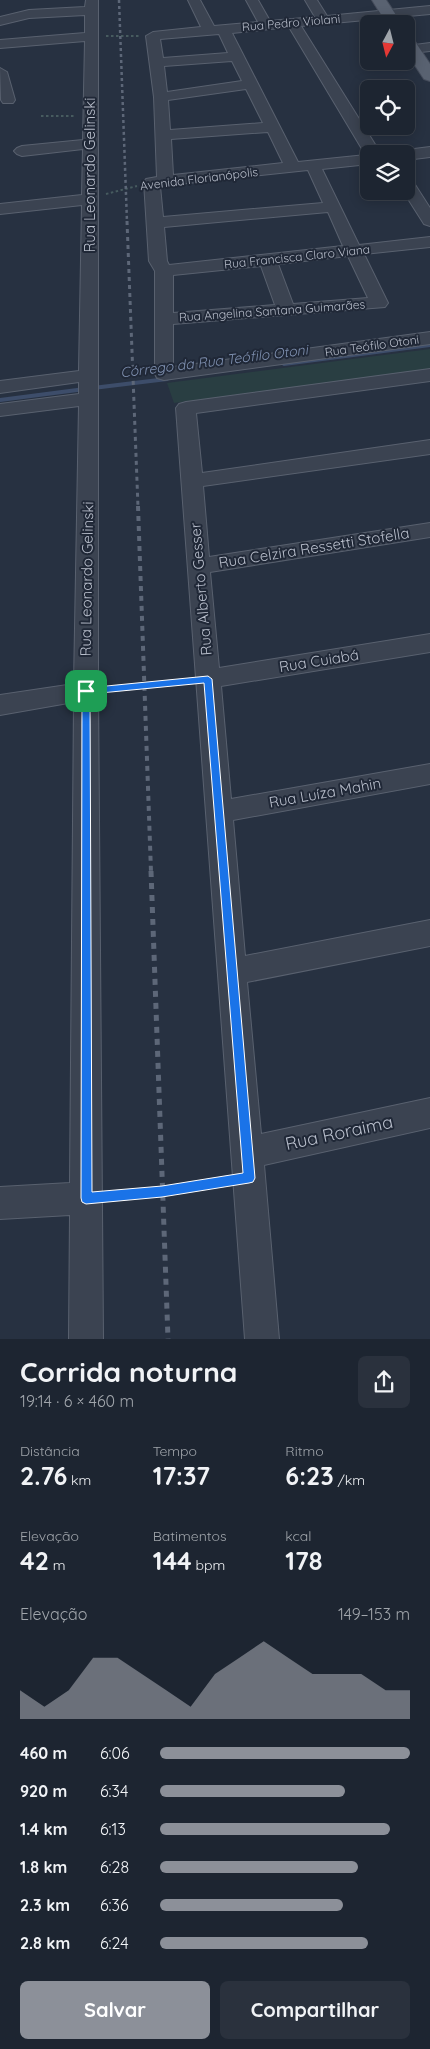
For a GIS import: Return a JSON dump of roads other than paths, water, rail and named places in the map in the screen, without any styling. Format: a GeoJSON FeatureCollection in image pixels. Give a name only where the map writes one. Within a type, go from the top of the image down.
{"type":"FeatureCollection","features":[{"type":"Feature","properties":{"kind":"main road"},"geometry":{"type":"LineString","coordinates":[[379,0],[389,15]]}},
{"type":"Feature","properties":{"kind":"main road"},"geometry":{"type":"LineString","coordinates":[[415,53],[430,76]]}},
{"type":"Feature","properties":{"kind":"street"},"geometry":{"type":"LineString","coordinates":[[194,0],[237,56],[293,167]]}},
{"type":"Feature","properties":{"kind":"street"},"geometry":{"type":"LineString","coordinates":[[252,0],[266,25]]}},
{"type":"Feature","properties":{"kind":"street"},"geometry":{"type":"LineString","coordinates":[[311,0],[324,20]]}},
{"type":"Feature","properties":{"kind":"street"},"geometry":{"type":"LineString","coordinates":[[0,20],[92,5]]}},
{"type":"Feature","properties":{"kind":"street","name":"Rua Leonardo Gelinski"},"geometry":{"type":"LineString","coordinates":[[86,1339],[86,691],[92,5]]}},
{"type":"Feature","properties":{"kind":"street","name":"Rua Pedro Violani"},"geometry":{"type":"LineString","coordinates":[[409,15],[430,10]]}},
{"type":"Feature","properties":{"kind":"street","name":"Rua Pedro Violani"},"geometry":{"type":"LineString","coordinates":[[156,63],[153,36],[324,20],[360,19]]}},
{"type":"Feature","properties":{"kind":"street"},"geometry":{"type":"LineString","coordinates":[[293,23],[368,145]]}},
{"type":"Feature","properties":{"kind":"street"},"geometry":{"type":"LineString","coordinates":[[0,44],[92,36]]}},
{"type":"Feature","properties":{"kind":"street"},"geometry":{"type":"LineString","coordinates":[[415,45],[430,47]]}},
{"type":"Feature","properties":{"kind":"street"},"geometry":{"type":"LineString","coordinates":[[165,319],[164,271],[158,261],[155,223],[164,135],[156,63],[237,56]]}},
{"type":"Feature","properties":{"kind":"street"},"geometry":{"type":"LineString","coordinates":[[0,72],[8,100]]}},
{"type":"Feature","properties":{"kind":"street"},"geometry":{"type":"LineString","coordinates":[[161,97],[251,84]]}},
{"type":"Feature","properties":{"kind":"street"},"geometry":{"type":"LineString","coordinates":[[164,135],[273,127]]}},
{"type":"Feature","properties":{"kind":"street"},"geometry":{"type":"LineString","coordinates":[[22,151],[91,144]]}},
{"type":"Feature","properties":{"kind":"street"},"geometry":{"type":"LineString","coordinates":[[415,154],[430,152]]}},
{"type":"Feature","properties":{"kind":"street","name":"Avenida Florianópolis"},"geometry":{"type":"LineString","coordinates":[[158,182],[360,160]]}},
{"type":"Feature","properties":{"kind":"street"},"geometry":{"type":"LineString","coordinates":[[313,165],[354,251]]}},
{"type":"Feature","properties":{"kind":"street"},"geometry":{"type":"LineString","coordinates":[[415,197],[430,221]]}},
{"type":"Feature","properties":{"kind":"street"},"geometry":{"type":"LineString","coordinates":[[0,209],[90,199]]}},
{"type":"Feature","properties":{"kind":"street"},"geometry":{"type":"LineString","coordinates":[[155,223],[333,207]]}},
{"type":"Feature","properties":{"kind":"street","name":"Rua Francisca Claro Viana"},"geometry":{"type":"LineString","coordinates":[[164,271],[430,242]]}},
{"type":"Feature","properties":{"kind":"street","name":"Rua Angelina Santana Guimarães"},"geometry":{"type":"LineString","coordinates":[[165,319],[379,302],[354,251]]}},
{"type":"Feature","properties":{"kind":"street"},"geometry":{"type":"LineString","coordinates":[[268,260],[286,310]]}},
{"type":"Feature","properties":{"kind":"street","name":"Rua Teófilo Otoni"},"geometry":{"type":"LineString","coordinates":[[165,319],[164,374],[430,338]]}},
{"type":"Feature","properties":{"kind":"street","name":"Rua Alberto Gesser"},"geometry":{"type":"LineString","coordinates":[[262,1339],[186,408],[430,375]]}},
{"type":"Feature","properties":{"kind":"street"},"geometry":{"type":"LineString","coordinates":[[0,387],[89,387]]}},
{"type":"Feature","properties":{"kind":"street"},"geometry":{"type":"LineString","coordinates":[[0,410],[89,387]]}},
{"type":"Feature","properties":{"kind":"street"},"geometry":{"type":"LineString","coordinates":[[192,480],[430,447]]}},
{"type":"Feature","properties":{"kind":"street","name":"Rua Celzira Ressetti Stofella"},"geometry":{"type":"LineString","coordinates":[[199,566],[430,530]]}},
{"type":"Feature","properties":{"kind":"street","name":"Rua Cuiabá"},"geometry":{"type":"LineString","coordinates":[[208,679],[430,643]]}},
{"type":"Feature","properties":{"kind":"street"},"geometry":{"type":"LineString","coordinates":[[0,705],[86,691]]}},
{"type":"Feature","properties":{"kind":"street","name":"Rua Luíza Mahin"},"geometry":{"type":"LineString","coordinates":[[219,812],[430,774]]}},
{"type":"Feature","properties":{"kind":"street"},"geometry":{"type":"LineString","coordinates":[[232,972],[430,933]]}},
{"type":"Feature","properties":{"kind":"street","name":"Rua Roraima"},"geometry":{"type":"LineString","coordinates":[[248,1165],[430,1113]]}},
{"type":"Feature","properties":{"kind":"street"},"geometry":{"type":"LineString","coordinates":[[0,1203],[86,1198]]}},
{"type":"Feature","properties":{"kind":"waterway","name":"Córrego da Rua Teófilo Otoni"},"geometry":{"type":"LineString","coordinates":[[284,364],[430,345]]}},
{"type":"Feature","properties":{"kind":"waterway","name":"Córrego da Rua Teófilo Otoni"},"geometry":{"type":"LineString","coordinates":[[93,388],[167,379]]}},
{"type":"Feature","properties":{"kind":"waterway","name":"Córrego da Rua Teófilo Otoni"},"geometry":{"type":"LineString","coordinates":[[0,400],[85,389]]}},
{"type":"Feature","properties":{"kind":"railway"},"geometry":{"type":"LineString","coordinates":[[119,0],[127,222]]}},
{"type":"Feature","properties":{"kind":"railway"},"geometry":{"type":"LineString","coordinates":[[127,221],[138,507]]}},
{"type":"Feature","properties":{"kind":"railway"},"geometry":{"type":"LineString","coordinates":[[138,506],[151,872]]}},
{"type":"Feature","properties":{"kind":"railway"},"geometry":{"type":"LineString","coordinates":[[151,871],[168,1339]]}}]}
